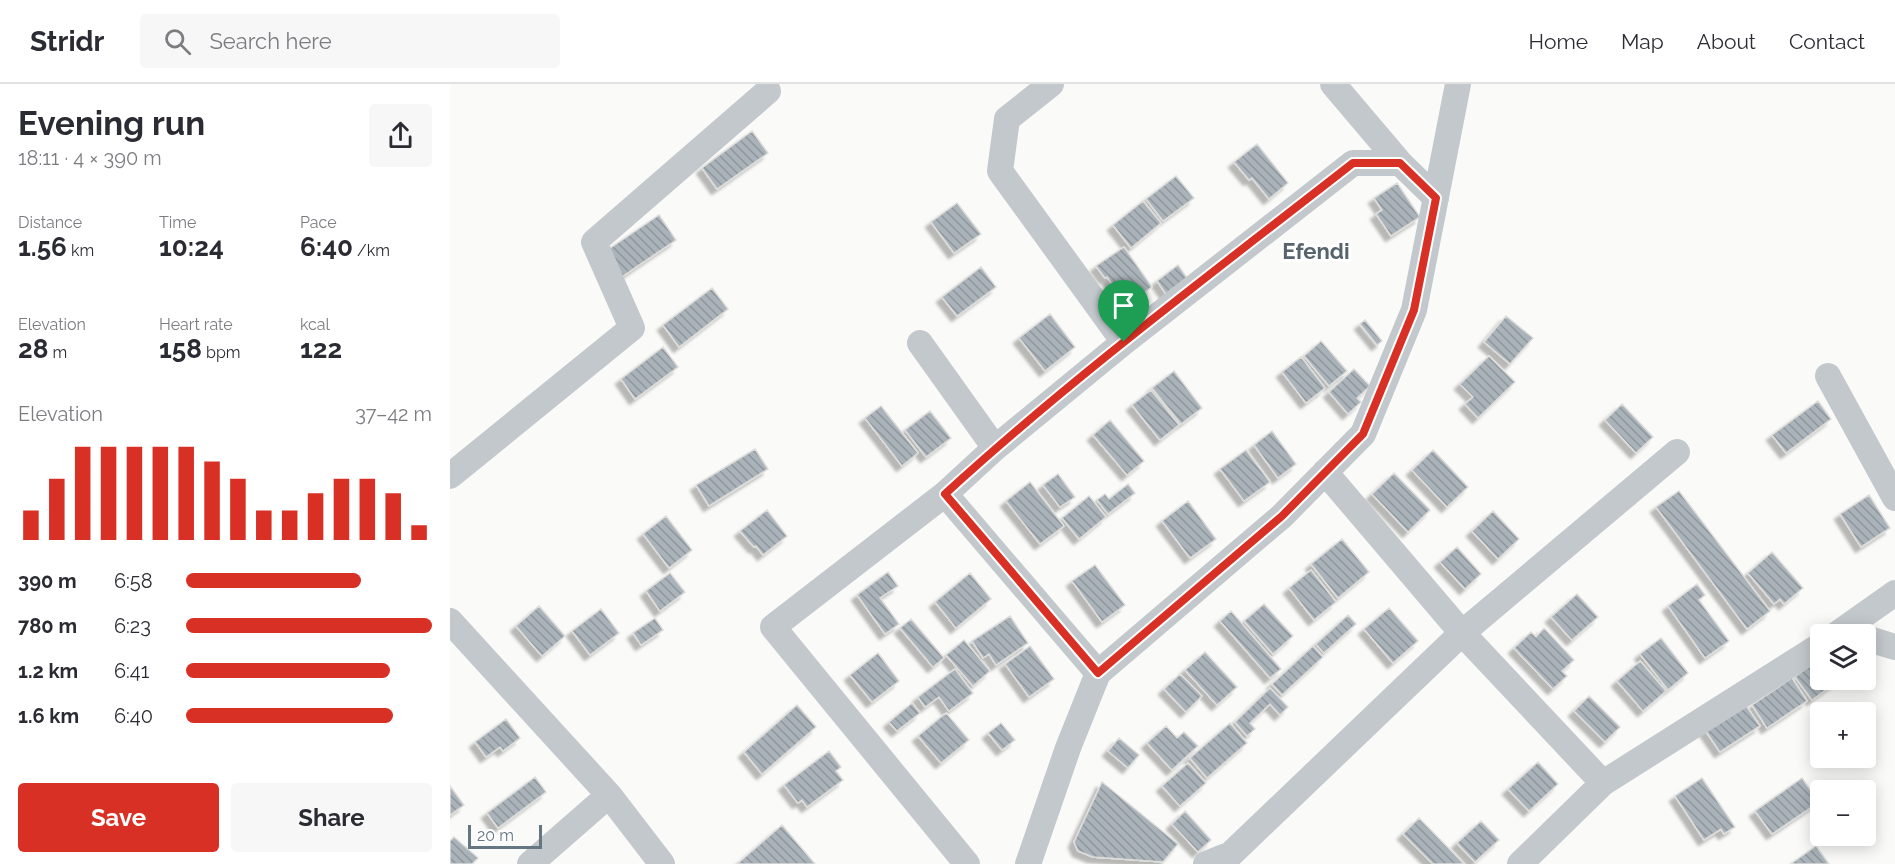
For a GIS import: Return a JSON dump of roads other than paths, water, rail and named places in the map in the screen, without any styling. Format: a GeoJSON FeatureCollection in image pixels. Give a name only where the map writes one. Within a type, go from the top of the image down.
{"type":"FeatureCollection","features":[{"type":"Feature","properties":{"kind":"street"},"geometry":{"type":"LineString","coordinates":[[1051,84],[1007,119],[1000,171],[1124,342]]}},
{"type":"Feature","properties":{"kind":"street"},"geometry":{"type":"LineString","coordinates":[[1333,84],[1400,163],[1436,198]]}},
{"type":"Feature","properties":{"kind":"street"},"geometry":{"type":"LineString","coordinates":[[1028,864],[1068,748],[1098,673],[1282,516],[1363,434],[1414,310],[1458,84]]}},
{"type":"Feature","properties":{"kind":"street"},"geometry":{"type":"LineString","coordinates":[[450,476],[632,328],[594,242],[768,91]]}},
{"type":"Feature","properties":{"kind":"street"},"geometry":{"type":"LineString","coordinates":[[967,864],[773,627],[945,494],[994,448],[1124,342],[1353,163],[1400,163]]}},
{"type":"Feature","properties":{"kind":"street"},"geometry":{"type":"LineString","coordinates":[[920,343],[994,448]]}},
{"type":"Feature","properties":{"kind":"street"},"geometry":{"type":"LineString","coordinates":[[1828,376],[1895,498]]}},
{"type":"Feature","properties":{"kind":"street"},"geometry":{"type":"LineString","coordinates":[[1206,864],[1231,854],[1462,633],[1677,452]]}},
{"type":"Feature","properties":{"kind":"street"},"geometry":{"type":"LineString","coordinates":[[1325,472],[1462,633],[1603,783]]}},
{"type":"Feature","properties":{"kind":"street"},"geometry":{"type":"LineString","coordinates":[[945,494],[1098,673]]}},
{"type":"Feature","properties":{"kind":"street"},"geometry":{"type":"LineString","coordinates":[[1861,624],[1895,593]]}},
{"type":"Feature","properties":{"kind":"street"},"geometry":{"type":"LineString","coordinates":[[450,621],[609,795],[662,864]]}},
{"type":"Feature","properties":{"kind":"street"},"geometry":{"type":"LineString","coordinates":[[1876,642],[1895,647]]}},
{"type":"Feature","properties":{"kind":"street"},"geometry":{"type":"LineString","coordinates":[[1520,864],[1603,783],[1810,652]]}},
{"type":"Feature","properties":{"kind":"street"},"geometry":{"type":"LineString","coordinates":[[530,864],[609,795]]}},
{"type":"Feature","properties":{"kind":"district","name":"Efendi"},"geometry":{"type":"Point","coordinates":[1316,251]}}]}
